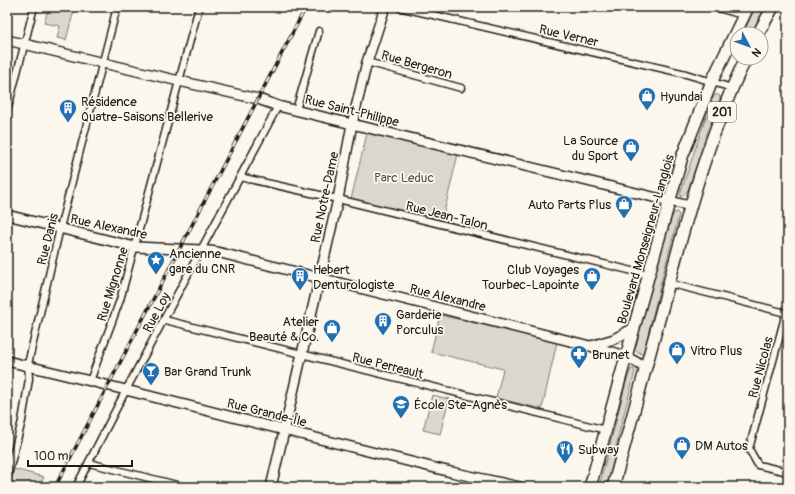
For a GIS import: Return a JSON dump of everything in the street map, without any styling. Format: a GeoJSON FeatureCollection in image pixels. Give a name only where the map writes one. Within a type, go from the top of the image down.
{"type":"FeatureCollection","features":[{"type":"Feature","properties":{"kind":"highway"},"geometry":{"type":"LineString","coordinates":[[762,26],[773,7]]}},
{"type":"Feature","properties":{"kind":"highway","name":"Boulevard Monseigneur-Langlois"},"geometry":{"type":"LineString","coordinates":[[590,487],[669,201],[687,144],[712,81],[745,11]]}},
{"type":"Feature","properties":{"kind":"highway","name":"201"},"geometry":{"type":"LineString","coordinates":[[613,487],[690,206],[710,141],[742,66]]}},
{"type":"Feature","properties":{"kind":"main road","name":"Rue Notre-Dame"},"geometry":{"type":"LineString","coordinates":[[271,487],[338,199],[352,124],[367,62],[385,7]]}},
{"type":"Feature","properties":{"kind":"main road","name":"Rue Saint-Philippe"},"geometry":{"type":"LineString","coordinates":[[7,40],[179,82],[258,99],[278,106],[690,206]]}},
{"type":"Feature","properties":{"kind":"main road","name":"Rue Alexandre"},"geometry":{"type":"LineString","coordinates":[[7,215],[135,247],[217,252],[590,346],[626,356],[645,368]]}},
{"type":"Feature","properties":{"kind":"main road"},"geometry":{"type":"LineString","coordinates":[[590,346],[614,339],[634,328]]}},
{"type":"Feature","properties":{"kind":"main road","name":"Rue Grande-Île"},"geometry":{"type":"LineString","coordinates":[[7,361],[451,472],[520,487]]}},
{"type":"Feature","properties":{"kind":"street"},"geometry":{"type":"LineString","coordinates":[[7,112],[34,7]]}},
{"type":"Feature","properties":{"kind":"street","name":"Rue Danis"},"geometry":{"type":"LineString","coordinates":[[7,478],[22,421],[29,380],[28,366],[60,228],[117,7]]}},
{"type":"Feature","properties":{"kind":"street","name":"Rue Mignonne"},"geometry":{"type":"LineString","coordinates":[[90,381],[120,300],[199,7]]}},
{"type":"Feature","properties":{"kind":"street","name":"Rue Verner"},"geometry":{"type":"LineString","coordinates":[[400,7],[686,74],[732,88]]}},
{"type":"Feature","properties":{"kind":"street"},"geometry":{"type":"LineString","coordinates":[[714,7],[745,11]]}},
{"type":"Feature","properties":{"kind":"street"},"geometry":{"type":"LineString","coordinates":[[296,110],[319,31]]}},
{"type":"Feature","properties":{"kind":"street","name":"Rue Bergeron"},"geometry":{"type":"LineString","coordinates":[[367,62],[460,88]]}},
{"type":"Feature","properties":{"kind":"street","name":"Rue Loy"},"geometry":{"type":"LineString","coordinates":[[76,487],[126,390],[278,106]]}},
{"type":"Feature","properties":{"kind":"street","name":"Rue Jean-Talon"},"geometry":{"type":"LineString","coordinates":[[240,177],[338,199],[649,275]]}},
{"type":"Feature","properties":{"kind":"street","name":"Rue Nicolas"},"geometry":{"type":"LineString","coordinates":[[668,283],[787,310],[749,449],[758,465],[788,472]]}},
{"type":"Feature","properties":{"kind":"street","name":"Rue Perreault"},"geometry":{"type":"LineString","coordinates":[[164,320],[606,430]]}},
{"type":"Feature","properties":{"kind":"street"},"geometry":{"type":"LineString","coordinates":[[89,463],[185,487]]}},
{"type":"Feature","properties":{"kind":"green space"},"geometry":{"type":"Polygon","coordinates":[[[49,7],[75,7],[66,40],[57,38],[60,26],[44,23],[49,7]]]}},
{"type":"Feature","properties":{"kind":"green space"},"geometry":{"type":"Polygon","coordinates":[[[755,7],[766,7],[755,26],[747,26],[755,7]]]}},
{"type":"Feature","properties":{"kind":"green space"},"geometry":{"type":"Polygon","coordinates":[[[716,94],[720,96],[720,100],[688,190],[681,197],[680,194],[712,99],[716,94]]]}},
{"type":"Feature","properties":{"kind":"green space","name":"Parc Leduc"},"geometry":{"type":"Polygon","coordinates":[[[367,133],[458,154],[442,221],[351,199],[367,133]]]}},
{"type":"Feature","properties":{"kind":"green space"},"geometry":{"type":"Polygon","coordinates":[[[677,212],[679,215],[643,355],[634,349],[671,218],[674,213],[677,212]]]}},
{"type":"Feature","properties":{"kind":"green space"},"geometry":{"type":"Polygon","coordinates":[[[440,315],[557,342],[542,409],[496,398],[503,369],[431,352],[440,315]]]}},
{"type":"Feature","properties":{"kind":"green space"},"geometry":{"type":"Polygon","coordinates":[[[631,369],[634,369],[635,372],[619,433],[608,487],[599,487],[626,382],[631,369]]]}},
{"type":"Feature","properties":{"kind":"green space"},"geometry":{"type":"Polygon","coordinates":[[[432,395],[449,399],[440,434],[423,430],[432,395]]]}},
{"type":"Feature","properties":{"kind":"green space"},"geometry":{"type":"Polygon","coordinates":[[[14,469],[44,477],[39,487],[7,487],[14,469]]]}},
{"type":"Feature","properties":{"kind":"railway"},"geometry":{"type":"LineString","coordinates":[[55,487],[306,7]]}},
{"type":"Feature","properties":{"kind":"place","name":"Hyundai"},"geometry":{"type":"Point","coordinates":[647,111]}},
{"type":"Feature","properties":{"kind":"place","name":"Résidence Quatre-Saisons Bellerive"},"geometry":{"type":"Point","coordinates":[68,123]}},
{"type":"Feature","properties":{"kind":"place","name":"La Source du Sport"},"geometry":{"type":"Point","coordinates":[631,162]}},
{"type":"Feature","properties":{"kind":"place","name":"Auto Parts Plus"},"geometry":{"type":"Point","coordinates":[624,219]}},
{"type":"Feature","properties":{"kind":"place","name":"Ancienne gare du CNR"},"geometry":{"type":"Point","coordinates":[156,275]}},
{"type":"Feature","properties":{"kind":"place","name":"Hebert Denturologiste"},"geometry":{"type":"Point","coordinates":[300,291]}},
{"type":"Feature","properties":{"kind":"place","name":"Club Voyages Tourbec-Lapointe"},"geometry":{"type":"Point","coordinates":[592,291]}},
{"type":"Feature","properties":{"kind":"place","name":"Garderie Porculus"},"geometry":{"type":"Point","coordinates":[383,336]}},
{"type":"Feature","properties":{"kind":"place","name":"Atelier Beauté & Co."},"geometry":{"type":"Point","coordinates":[332,343]}},
{"type":"Feature","properties":{"kind":"place","name":"Vitro Plus"},"geometry":{"type":"Point","coordinates":[677,365]}},
{"type":"Feature","properties":{"kind":"place","name":"Brunet"},"geometry":{"type":"Point","coordinates":[579,369]}},
{"type":"Feature","properties":{"kind":"place","name":"Bar Grand Trunk"},"geometry":{"type":"Point","coordinates":[151,386]}},
{"type":"Feature","properties":{"kind":"place","name":"École Ste-Agnès"},"geometry":{"type":"Point","coordinates":[401,419]}},
{"type":"Feature","properties":{"kind":"place","name":"DM Autos"},"geometry":{"type":"Point","coordinates":[682,460]}},
{"type":"Feature","properties":{"kind":"place","name":"Subway"},"geometry":{"type":"Point","coordinates":[565,464]}}]}
